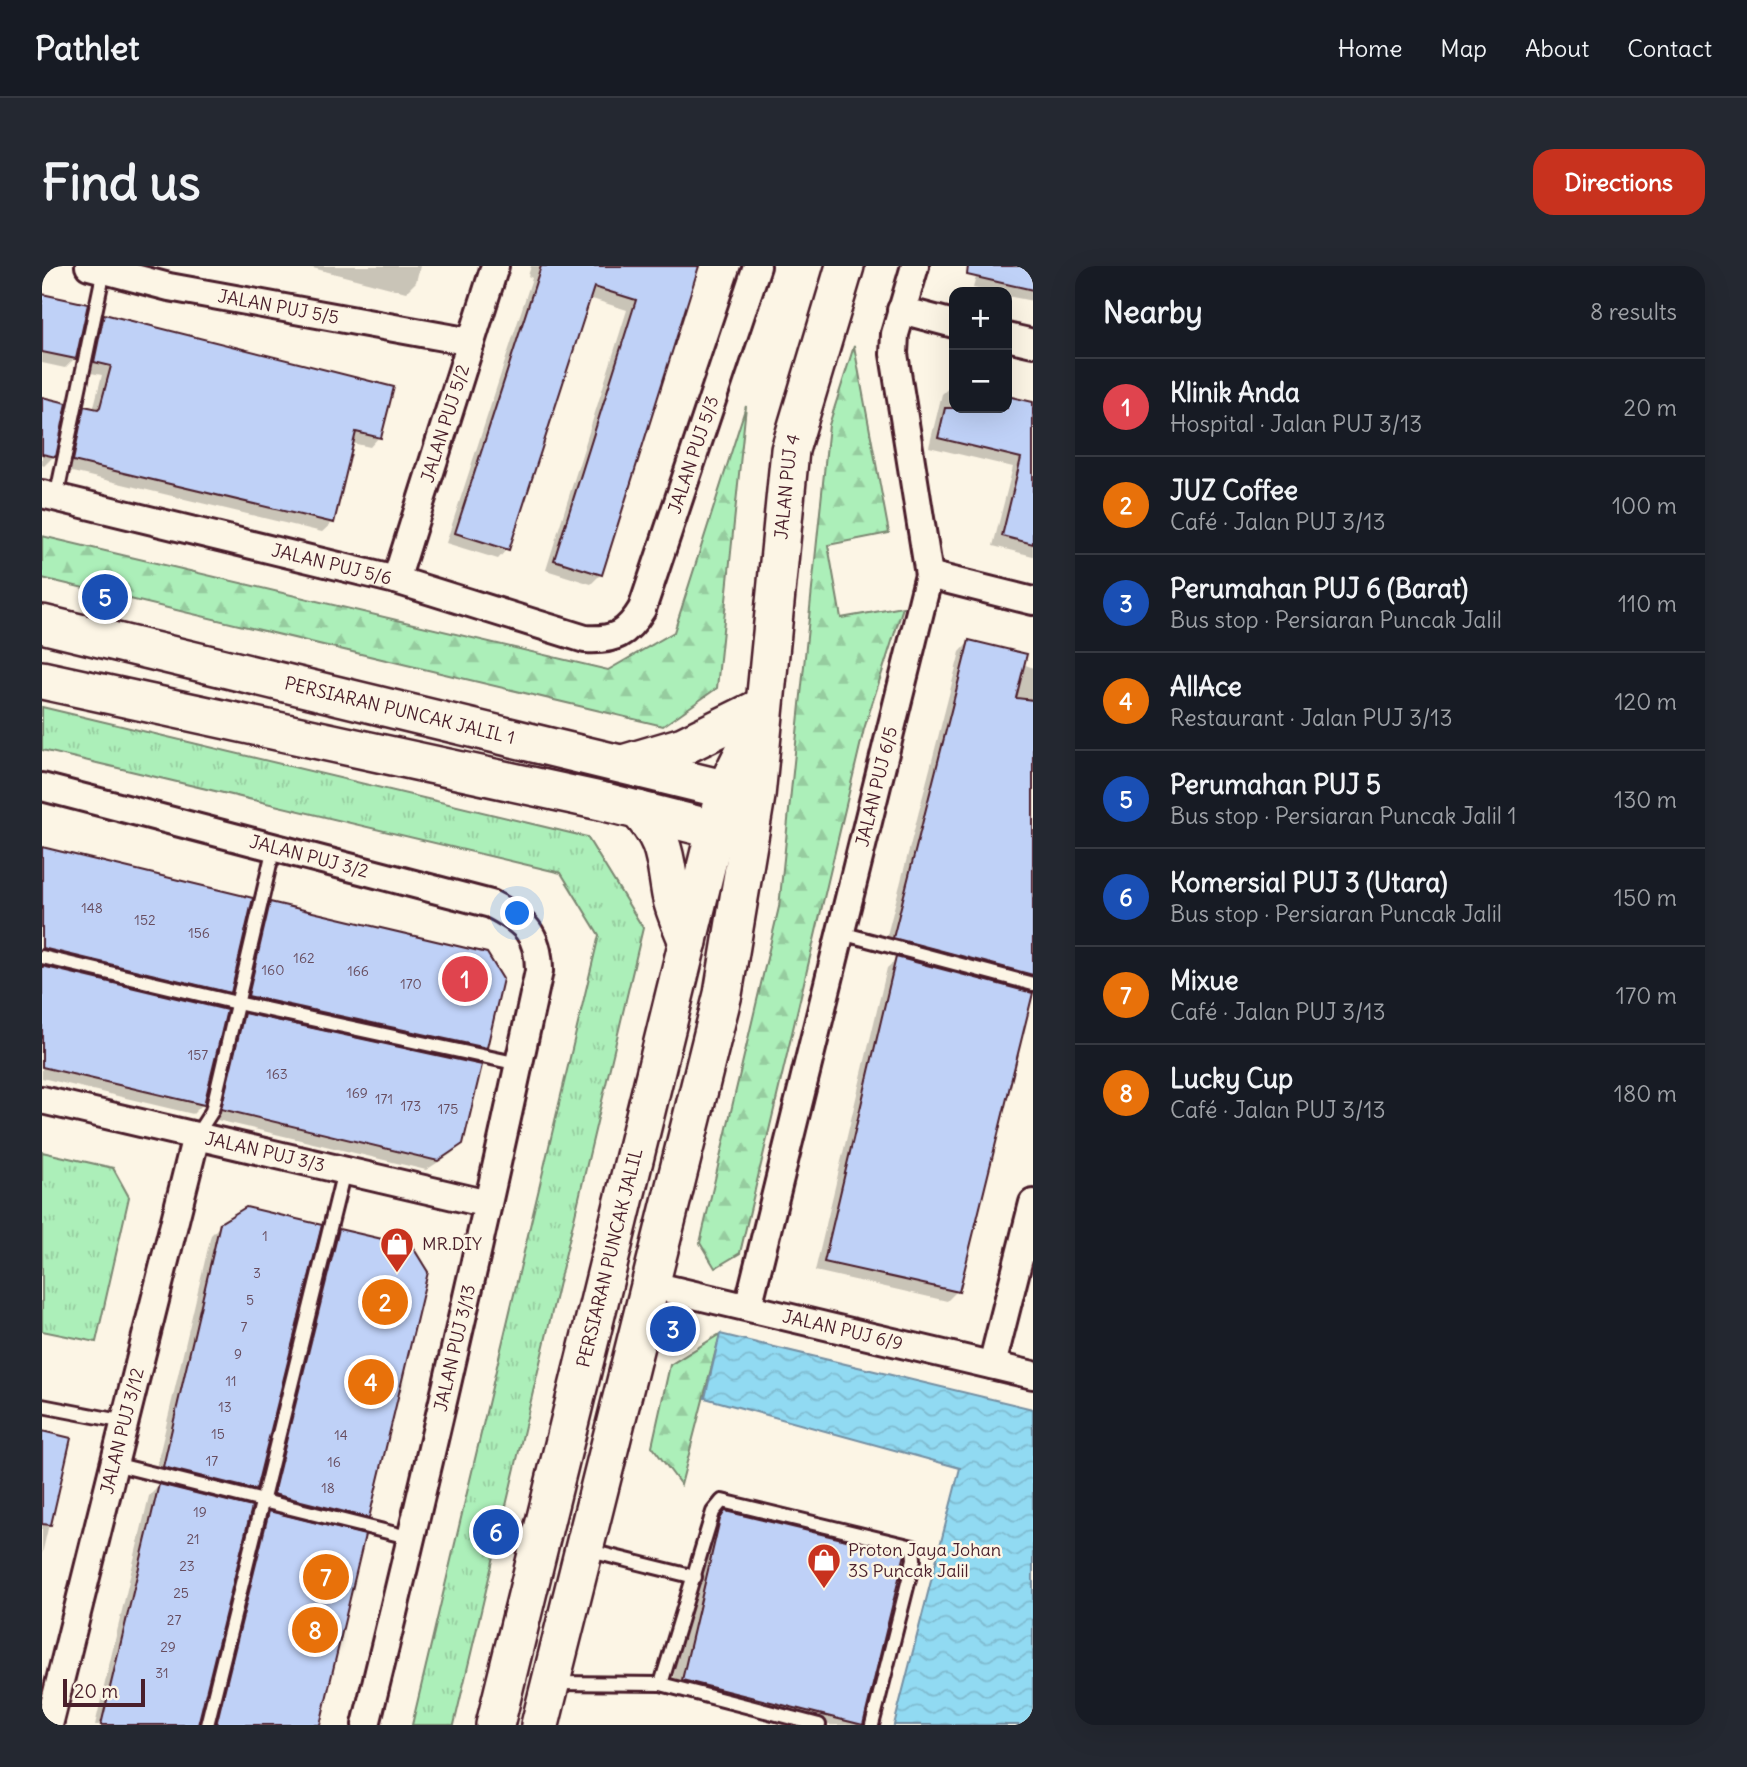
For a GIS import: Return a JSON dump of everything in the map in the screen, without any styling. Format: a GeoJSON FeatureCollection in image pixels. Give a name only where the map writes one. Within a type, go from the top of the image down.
{"type":"FeatureCollection","features":[{"type":"Feature","properties":{"kind":"main road","name":"JALAN PUJ 4"},"geometry":{"type":"LineString","coordinates":[[740,793],[763,710],[790,450],[845,266]]}},
{"type":"Feature","properties":{"kind":"main road","name":"PERSIARAN PUNCAK JALIL 1"},"geometry":{"type":"LineString","coordinates":[[42,624],[740,793]]}},
{"type":"Feature","properties":{"kind":"main road"},"geometry":{"type":"LineString","coordinates":[[42,680],[733,832]]}},
{"type":"Feature","properties":{"kind":"main road"},"geometry":{"type":"LineString","coordinates":[[625,763],[683,746],[763,710]]}},
{"type":"Feature","properties":{"kind":"main road","name":"PERSIARAN PUNCAK JALIL"},"geometry":{"type":"LineString","coordinates":[[540,1725],[723,994],[733,832],[740,793]]}},
{"type":"Feature","properties":{"kind":"main road"},"geometry":{"type":"LineString","coordinates":[[638,810],[655,829],[662,844],[668,863],[672,898],[688,942]]}},
{"type":"Feature","properties":{"kind":"main road","name":"PERSIARAN PUNCAK JALIL"},"geometry":{"type":"LineString","coordinates":[[495,1725],[688,942],[733,832]]}},
{"type":"Feature","properties":{"kind":"street","name":"JALAN PUJ 5/2"},"geometry":{"type":"LineString","coordinates":[[396,580],[495,266]]}},
{"type":"Feature","properties":{"kind":"street","name":"JALAN PUJ 5/3"},"geometry":{"type":"LineString","coordinates":[[618,635],[633,625],[642,609],[757,266]]}},
{"type":"Feature","properties":{"kind":"street","name":"JALAN PUJ 6/5"},"geometry":{"type":"LineString","coordinates":[[748,1307],[929,575],[894,354],[895,334],[915,266]]}},
{"type":"Feature","properties":{"kind":"street","name":"JALAN PUJ 5/5"},"geometry":{"type":"LineString","coordinates":[[96,268],[169,287],[471,342]]}},
{"type":"Feature","properties":{"kind":"street"},"geometry":{"type":"LineString","coordinates":[[901,310],[949,323]]}},
{"type":"Feature","properties":{"kind":"street"},"geometry":{"type":"LineString","coordinates":[[1012,338],[1033,343]]}},
{"type":"Feature","properties":{"kind":"street","name":"JALAN PUJ 5/6"},"geometry":{"type":"LineString","coordinates":[[49,496],[396,580],[585,639],[603,641],[618,635]]}},
{"type":"Feature","properties":{"kind":"street"},"geometry":{"type":"LineString","coordinates":[[929,575],[1033,601]]}},
{"type":"Feature","properties":{"kind":"street","name":"JALAN PUJ 3/2"},"geometry":{"type":"LineString","coordinates":[[42,786],[491,904],[513,916],[530,931],[539,951],[539,971]]}},
{"type":"Feature","properties":{"kind":"street","name":"JALAN PUJ 3/13"},"geometry":{"type":"LineString","coordinates":[[366,1725],[412,1538],[539,971]]}},
{"type":"Feature","properties":{"kind":"street","name":"JALAN PUJ 3/3"},"geometry":{"type":"LineString","coordinates":[[42,1100],[488,1205]]}},
{"type":"Feature","properties":{"kind":"street","name":"JALAN PUJ 3/12"},"geometry":{"type":"LineString","coordinates":[[49,1725],[196,1136]]}},
{"type":"Feature","properties":{"kind":"street"},"geometry":{"type":"LineString","coordinates":[[992,1365],[1033,1203]]}},
{"type":"Feature","properties":{"kind":"street","name":"JALAN PUJ 6/9"},"geometry":{"type":"LineString","coordinates":[[652,1285],[1033,1375]]}},
{"type":"Feature","properties":{"kind":"lane"},"geometry":{"type":"LineString","coordinates":[[49,496],[96,268]]}},
{"type":"Feature","properties":{"kind":"lane"},"geometry":{"type":"LineString","coordinates":[[196,1136],[212,1111],[274,847]]}},
{"type":"Feature","properties":{"kind":"lane"},"geometry":{"type":"LineString","coordinates":[[841,933],[1033,984]]}},
{"type":"Feature","properties":{"kind":"lane"},"geometry":{"type":"LineString","coordinates":[[42,957],[237,1003],[519,1064]]}},
{"type":"Feature","properties":{"kind":"lane"},"geometry":{"type":"LineString","coordinates":[[207,1725],[344,1171]]}},
{"type":"Feature","properties":{"kind":"lane"},"geometry":{"type":"LineString","coordinates":[[42,1406],[125,1422]]}},
{"type":"Feature","properties":{"kind":"lane"},"geometry":{"type":"LineString","coordinates":[[114,1464],[412,1538]]}},
{"type":"Feature","properties":{"kind":"lane"},"geometry":{"type":"LineString","coordinates":[[661,1684],[713,1512],[722,1501],[913,1547],[914,1559],[872,1725]]}},
{"type":"Feature","properties":{"kind":"lane"},"geometry":{"type":"LineString","coordinates":[[584,1549],[695,1577]]}},
{"type":"Feature","properties":{"kind":"lane"},"geometry":{"type":"LineString","coordinates":[[550,1683],[661,1684],[819,1725]]}},
{"type":"Feature","properties":{"kind":"green space"},"geometry":{"type":"Polygon","coordinates":[[[854,346],[889,533],[828,545],[841,618],[903,607],[864,729],[740,1253],[715,1268],[700,1243],[779,907],[829,425],[854,346]]]}},
{"type":"Feature","properties":{"kind":"green space"},"geometry":{"type":"Polygon","coordinates":[[[746,406],[717,688],[663,726],[42,578],[42,536],[608,670],[674,632],[746,406]]]}},
{"type":"Feature","properties":{"kind":"green space"},"geometry":{"type":"Polygon","coordinates":[[[42,707],[587,837],[643,928],[454,1725],[412,1725],[599,935],[561,873],[42,750],[42,707]]]}},
{"type":"Feature","properties":{"kind":"green space"},"geometry":{"type":"Polygon","coordinates":[[[42,1152],[113,1168],[129,1197],[96,1342],[42,1331],[42,1152]]]}},
{"type":"Feature","properties":{"kind":"green space"},"geometry":{"type":"Polygon","coordinates":[[[720,1334],[681,1485],[652,1446],[670,1365],[720,1334]]]}},
{"type":"Feature","properties":{"kind":"water"},"geometry":{"type":"Polygon","coordinates":[[[720,1334],[1033,1409],[1033,1725],[894,1725],[960,1468],[705,1398],[720,1334]]]}},
{"type":"Feature","properties":{"kind":"building"},"geometry":{"type":"Polygon","coordinates":[[[541,266],[699,266],[602,575],[554,560],[636,300],[594,287],[509,550],[455,533],[541,266]]]}},
{"type":"Feature","properties":{"kind":"building"},"geometry":{"type":"Polygon","coordinates":[[[968,266],[1033,266],[1033,290],[967,275],[968,266]]]}},
{"type":"Feature","properties":{"kind":"building"},"geometry":{"type":"Polygon","coordinates":[[[42,294],[88,304],[76,359],[42,352],[42,294]]]}},
{"type":"Feature","properties":{"kind":"building"},"geometry":{"type":"Polygon","coordinates":[[[104,314],[394,387],[381,438],[356,432],[334,523],[73,461],[84,406],[98,409],[100,407],[111,366],[94,362],[104,314]]]}},
{"type":"Feature","properties":{"kind":"building"},"geometry":{"type":"Polygon","coordinates":[[[42,397],[67,403],[56,457],[42,454],[42,397]]]}},
{"type":"Feature","properties":{"kind":"building"},"geometry":{"type":"Polygon","coordinates":[[[1012,397],[1033,402],[1033,544],[1002,536],[1021,458],[938,438],[945,408],[949,408],[949,413],[1012,413],[1012,397]]]}},
{"type":"Feature","properties":{"kind":"building"},"geometry":{"type":"Polygon","coordinates":[[[969,640],[1027,654],[1016,698],[1033,700],[1033,975],[893,938],[969,640]]]}},
{"type":"Feature","properties":{"kind":"building"},"geometry":{"type":"Polygon","coordinates":[[[42,847],[253,898],[231,993],[42,948],[42,847]]]}},
{"type":"Feature","properties":{"kind":"building"},"geometry":{"type":"Polygon","coordinates":[[[270,902],[487,953],[503,979],[487,1048],[248,996],[270,902]]]}},
{"type":"Feature","properties":{"kind":"building"},"geometry":{"type":"Polygon","coordinates":[[[896,957],[1033,993],[959,1292],[824,1262],[896,957]]]}},
{"type":"Feature","properties":{"kind":"building"},"geometry":{"type":"Polygon","coordinates":[[[42,966],[227,1010],[204,1105],[42,1067],[42,966]]]}},
{"type":"Feature","properties":{"kind":"building"},"geometry":{"type":"Polygon","coordinates":[[[244,1013],[482,1065],[463,1144],[438,1161],[221,1109],[244,1013]]]}},
{"type":"Feature","properties":{"kind":"building"},"geometry":{"type":"Polygon","coordinates":[[[246,1207],[322,1225],[256,1490],[163,1467],[220,1223],[246,1207]]]}},
{"type":"Feature","properties":{"kind":"building"},"geometry":{"type":"Polygon","coordinates":[[[339,1229],[412,1246],[428,1272],[369,1518],[273,1494],[339,1229]]]}},
{"type":"Feature","properties":{"kind":"building"},"geometry":{"type":"Polygon","coordinates":[[[42,1431],[71,1438],[51,1525],[42,1524],[42,1431]]]}},
{"type":"Feature","properties":{"kind":"building"},"geometry":{"type":"Polygon","coordinates":[[[159,1484],[252,1507],[198,1725],[101,1725],[159,1484]]]}},
{"type":"Feature","properties":{"kind":"building"},"geometry":{"type":"Polygon","coordinates":[[[269,1511],[365,1535],[320,1725],[216,1725],[269,1511]]]}},
{"type":"Feature","properties":{"kind":"building"},"geometry":{"type":"Polygon","coordinates":[[[725,1511],[905,1554],[863,1725],[682,1680],[720,1519],[725,1511]]]}},
{"type":"Feature","properties":{"kind":"place","name":"Perumahan PUJ 5"},"geometry":{"type":"Point","coordinates":[105,597]}},
{"type":"Feature","properties":{"kind":"place","name":"Klinik Anda"},"geometry":{"type":"Point","coordinates":[465,979]}},
{"type":"Feature","properties":{"kind":"place","name":"MR.DIY"},"geometry":{"type":"Point","coordinates":[397,1274]}},
{"type":"Feature","properties":{"kind":"place","name":"JUZ Coffee"},"geometry":{"type":"Point","coordinates":[385,1302]}},
{"type":"Feature","properties":{"kind":"place","name":"Perumahan PUJ 6 (Barat)"},"geometry":{"type":"Point","coordinates":[673,1329]}},
{"type":"Feature","properties":{"kind":"place","name":"AllAce"},"geometry":{"type":"Point","coordinates":[371,1382]}},
{"type":"Feature","properties":{"kind":"place","name":"Komersial PUJ 3 (Utara)"},"geometry":{"type":"Point","coordinates":[496,1532]}},
{"type":"Feature","properties":{"kind":"place","name":"Mixue"},"geometry":{"type":"Point","coordinates":[326,1577]}},
{"type":"Feature","properties":{"kind":"place","name":"Proton Jaya Johan 3S Puncak Jalil"},"geometry":{"type":"Point","coordinates":[824,1590]}},
{"type":"Feature","properties":{"kind":"place","name":"Lucky Cup"},"geometry":{"type":"Point","coordinates":[315,1630]}}]}
